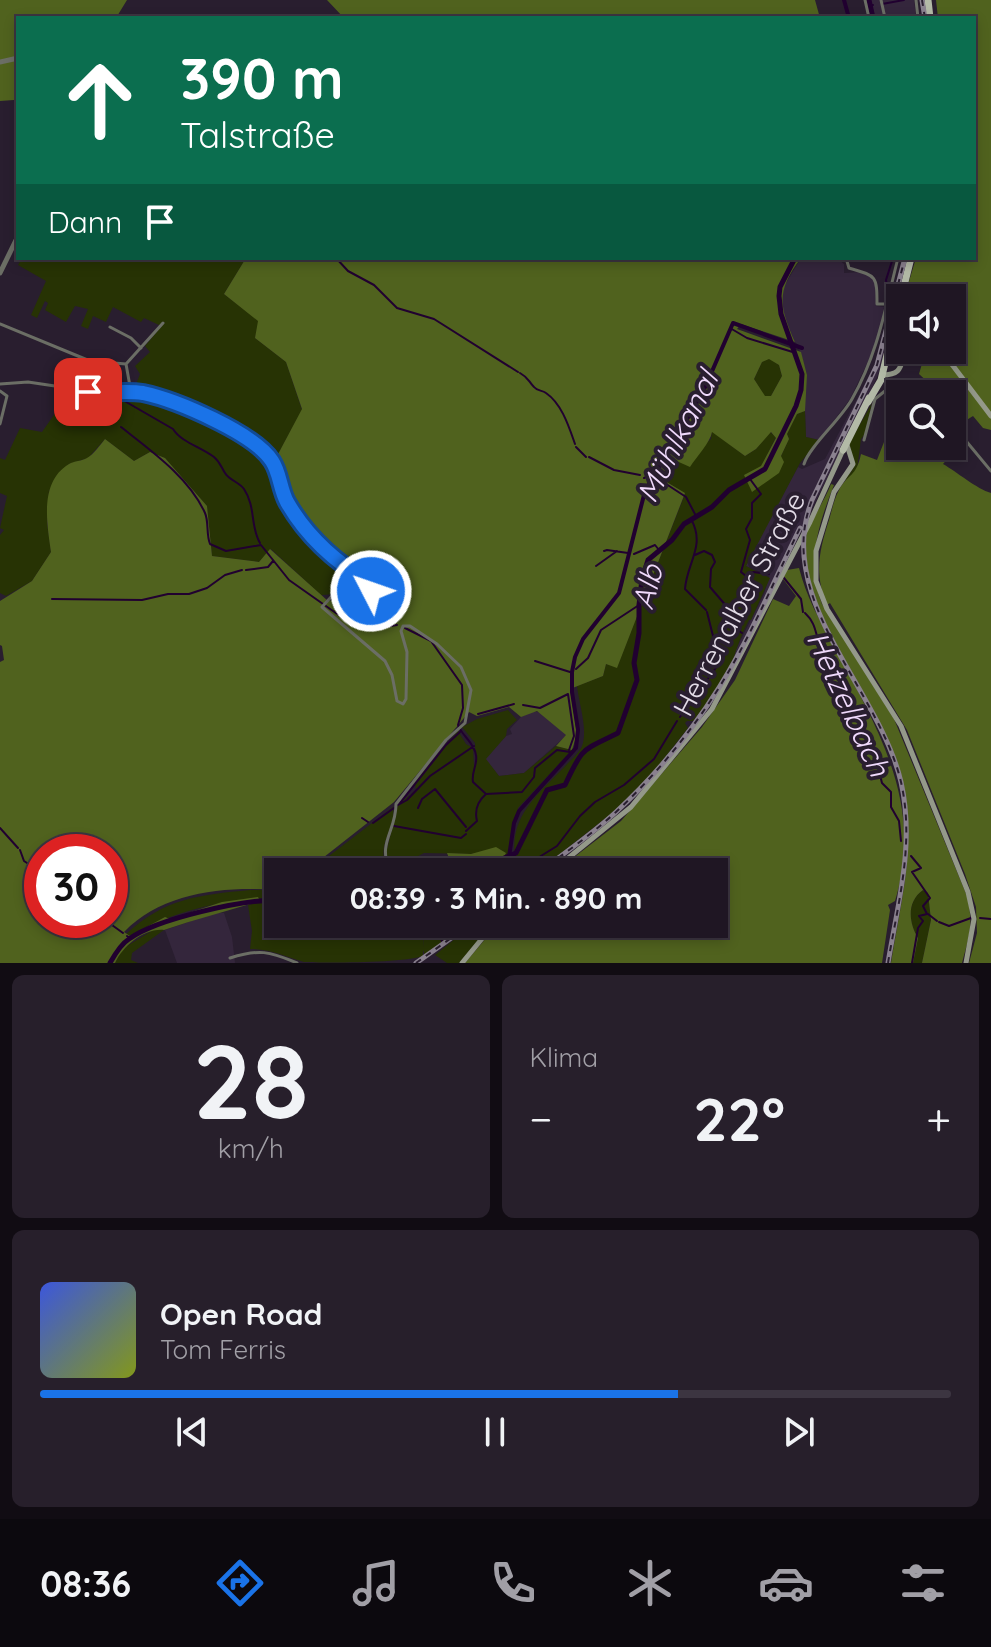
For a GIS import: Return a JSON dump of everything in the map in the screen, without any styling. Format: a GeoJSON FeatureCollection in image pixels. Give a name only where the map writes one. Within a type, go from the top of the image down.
{"type":"FeatureCollection","features":[{"type":"Feature","properties":{"kind":"main road","name":"Herrenalber Straße"},"geometry":{"type":"LineString","coordinates":[[904,284],[910,260]]}},
{"type":"Feature","properties":{"kind":"main road","name":"Herrenalber Straße"},"geometry":{"type":"LineString","coordinates":[[568,858],[631,807],[701,726],[729,680],[813,516],[837,462],[877,389],[886,355]]}},
{"type":"Feature","properties":{"kind":"main road"},"geometry":{"type":"LineString","coordinates":[[882,371],[894,377],[900,364]]}},
{"type":"Feature","properties":{"kind":"main road"},"geometry":{"type":"LineString","coordinates":[[951,364],[991,416]]}},
{"type":"Feature","properties":{"kind":"main road"},"geometry":{"type":"LineString","coordinates":[[846,450],[853,461],[834,492],[818,543],[815,567],[818,588],[827,609],[901,726],[968,892],[974,919],[966,963]]}},
{"type":"Feature","properties":{"kind":"main road"},"geometry":{"type":"LineString","coordinates":[[462,963],[483,938]]}},
{"type":"Feature","properties":{"kind":"street"},"geometry":{"type":"LineString","coordinates":[[0,273],[16,240]]}},
{"type":"Feature","properties":{"kind":"street"},"geometry":{"type":"LineString","coordinates":[[804,464],[852,399],[879,342],[886,304],[877,304],[876,282],[872,275],[849,268],[847,260]]}},
{"type":"Feature","properties":{"kind":"street"},"geometry":{"type":"LineString","coordinates":[[891,284],[897,260]]}},
{"type":"Feature","properties":{"kind":"street"},"geometry":{"type":"LineString","coordinates":[[126,364],[163,323]]}},
{"type":"Feature","properties":{"kind":"street"},"geometry":{"type":"LineString","coordinates":[[0,324],[90,361],[126,364]]}},
{"type":"Feature","properties":{"kind":"street"},"geometry":{"type":"LineString","coordinates":[[110,327],[131,338],[141,348]]}},
{"type":"Feature","properties":{"kind":"street"},"geometry":{"type":"LineString","coordinates":[[126,364],[131,392]]}},
{"type":"Feature","properties":{"kind":"street"},"geometry":{"type":"LineString","coordinates":[[864,440],[875,399],[894,377],[898,380]]}},
{"type":"Feature","properties":{"kind":"street"},"geometry":{"type":"LineString","coordinates":[[0,384],[28,382],[102,393],[131,392],[177,403],[212,417],[259,449],[275,467],[286,501],[302,524],[334,561],[371,584],[370,592],[334,597],[323,603],[324,611],[362,639],[385,661],[392,675],[397,701],[400,704],[406,699],[407,652],[401,631],[403,626],[410,626],[437,644],[461,667],[470,684],[467,715],[460,728],[437,751],[396,804],[385,846],[386,858]]}},
{"type":"Feature","properties":{"kind":"street"},"geometry":{"type":"LineString","coordinates":[[0,391],[7,396],[0,424]]}},
{"type":"Feature","properties":{"kind":"street"},"geometry":{"type":"LineString","coordinates":[[966,441],[991,471]]}},
{"type":"Feature","properties":{"kind":"street"},"geometry":{"type":"LineString","coordinates":[[230,958],[248,952],[266,952],[297,963]]}},
{"type":"Feature","properties":{"kind":"shaded area"},"geometry":{"type":"Polygon","coordinates":[[[871,0],[914,0],[916,16],[875,16],[871,0]]]}},
{"type":"Feature","properties":{"kind":"shaded area"},"geometry":{"type":"Polygon","coordinates":[[[800,260],[839,260],[844,264],[844,273],[863,272],[870,276],[875,283],[876,306],[884,307],[878,341],[850,399],[819,440],[806,437],[804,391],[807,375],[798,345],[782,313],[783,288],[800,260]]]}},
{"type":"Feature","properties":{"kind":"shaded area"},"geometry":{"type":"Polygon","coordinates":[[[902,260],[907,260],[901,284],[896,284],[902,260]]]}},
{"type":"Feature","properties":{"kind":"shaded area"},"geometry":{"type":"Polygon","coordinates":[[[886,324],[886,344],[870,393],[730,671],[716,695],[696,722],[693,721],[729,670],[734,653],[764,594],[771,571],[762,572],[746,566],[766,526],[798,467],[802,469],[825,459],[876,363],[886,324]]]}},
{"type":"Feature","properties":{"kind":"shaded area"},"geometry":{"type":"Polygon","coordinates":[[[801,554],[804,554],[807,578],[817,604],[884,735],[904,790],[909,828],[907,870],[889,963],[886,963],[904,869],[905,828],[897,771],[883,735],[809,592],[801,554]]]}},
{"type":"Feature","properties":{"kind":"shaded area"},"geometry":{"type":"Polygon","coordinates":[[[532,711],[542,713],[567,735],[524,773],[499,776],[485,759],[506,736],[512,734],[510,729],[521,717],[532,711]]]}},
{"type":"Feature","properties":{"kind":"shaded area"},"geometry":{"type":"Polygon","coordinates":[[[694,723],[662,765],[621,809],[555,858],[621,806],[694,723]]]}},
{"type":"Feature","properties":{"kind":"shaded area"},"geometry":{"type":"Polygon","coordinates":[[[215,913],[224,913],[232,937],[235,963],[177,963],[165,930],[215,913]]]}},
{"type":"Feature","properties":{"kind":"green space"},"geometry":{"type":"Polygon","coordinates":[[[0,0],[127,0],[117,16],[16,16],[16,98],[0,101],[0,0]]]}},
{"type":"Feature","properties":{"kind":"green space"},"geometry":{"type":"Polygon","coordinates":[[[327,0],[815,0],[819,16],[342,16],[327,0]]]}},
{"type":"Feature","properties":{"kind":"green space"},"geometry":{"type":"Polygon","coordinates":[[[936,0],[991,0],[991,430],[983,428],[973,416],[966,420],[966,380],[926,380],[919,374],[922,364],[966,364],[966,284],[908,284],[915,260],[976,260],[976,16],[938,16],[936,0]]]}},
{"type":"Feature","properties":{"kind":"green space"},"geometry":{"type":"Polygon","coordinates":[[[21,260],[245,260],[224,294],[259,321],[255,338],[286,362],[302,410],[276,458],[300,512],[318,539],[366,576],[369,592],[321,595],[271,549],[259,562],[212,556],[207,506],[165,458],[150,452],[134,461],[105,439],[88,458],[69,464],[49,491],[47,523],[51,552],[32,581],[6,596],[0,593],[0,535],[4,530],[0,528],[7,496],[0,493],[0,458],[5,460],[20,428],[42,432],[56,412],[76,419],[89,399],[99,399],[98,410],[107,414],[113,398],[143,394],[209,418],[261,449],[201,408],[202,403],[168,391],[164,398],[135,387],[140,374],[135,366],[150,352],[145,346],[165,322],[159,325],[144,318],[141,322],[113,307],[106,322],[93,316],[88,329],[81,326],[88,309],[75,306],[66,322],[45,310],[48,303],[45,301],[37,318],[31,315],[46,281],[18,265],[21,260]]]}},
{"type":"Feature","properties":{"kind":"green space"},"geometry":{"type":"Polygon","coordinates":[[[245,260],[800,260],[787,280],[783,299],[783,308],[795,342],[741,324],[737,329],[801,352],[807,375],[805,411],[797,414],[787,434],[789,439],[781,456],[784,462],[779,473],[752,492],[744,475],[761,466],[776,438],[771,432],[745,456],[712,432],[690,467],[672,459],[660,478],[685,493],[617,668],[606,664],[603,676],[570,689],[577,734],[572,750],[556,746],[566,735],[537,711],[521,717],[509,707],[477,716],[469,712],[394,802],[323,858],[264,858],[264,889],[195,894],[157,908],[128,929],[128,834],[24,834],[24,938],[128,938],[128,935],[165,917],[170,919],[222,902],[258,897],[260,901],[149,932],[123,950],[115,963],[0,963],[0,662],[4,660],[0,645],[0,601],[32,581],[51,552],[47,504],[53,481],[59,472],[69,464],[90,456],[105,439],[134,461],[150,452],[165,458],[207,506],[212,556],[259,562],[270,549],[328,601],[371,594],[386,595],[371,579],[325,549],[298,513],[276,458],[302,409],[286,362],[255,338],[258,321],[224,294],[245,260]],[[769,359],[762,362],[754,379],[765,396],[771,396],[782,376],[779,365],[769,359]]]}},
{"type":"Feature","properties":{"kind":"green space"},"geometry":{"type":"Polygon","coordinates":[[[769,358],[779,365],[782,376],[771,396],[765,397],[754,379],[762,362],[769,358]]]}},
{"type":"Feature","properties":{"kind":"green space"},"geometry":{"type":"Polygon","coordinates":[[[872,403],[861,439],[857,470],[846,480],[844,478],[855,464],[849,449],[850,442],[872,403]]]}},
{"type":"Feature","properties":{"kind":"green space"},"geometry":{"type":"Polygon","coordinates":[[[805,411],[806,437],[819,440],[800,463],[746,566],[770,578],[716,692],[693,721],[685,723],[688,728],[621,806],[555,858],[511,858],[515,857],[517,828],[529,805],[581,749],[584,729],[577,686],[603,676],[606,664],[617,667],[685,494],[660,477],[672,459],[690,466],[711,439],[712,431],[745,456],[756,449],[770,432],[776,437],[761,467],[745,475],[753,491],[781,456],[797,414],[805,411]]]}},
{"type":"Feature","properties":{"kind":"green space"},"geometry":{"type":"Polygon","coordinates":[[[884,442],[886,460],[946,460],[943,464],[991,493],[991,963],[969,963],[977,933],[976,907],[965,874],[907,730],[830,603],[827,605],[820,583],[821,552],[837,493],[857,467],[861,454],[877,460],[884,442]]]}},
{"type":"Feature","properties":{"kind":"green space"},"geometry":{"type":"Polygon","coordinates":[[[831,484],[834,485],[816,544],[817,589],[822,604],[894,719],[967,896],[969,938],[962,963],[922,963],[931,920],[928,893],[923,890],[914,900],[911,913],[918,938],[913,963],[891,963],[908,853],[903,787],[894,760],[812,592],[805,563],[807,532],[831,484]]]}},
{"type":"Feature","properties":{"kind":"green space"},"geometry":{"type":"Polygon","coordinates":[[[799,568],[814,608],[880,737],[900,799],[904,832],[903,866],[895,901],[888,905],[890,910],[882,963],[465,963],[486,938],[728,938],[728,858],[573,858],[621,821],[702,727],[735,680],[773,599],[789,606],[796,596],[783,579],[787,570],[799,568]]]}},
{"type":"Feature","properties":{"kind":"green space"},"geometry":{"type":"Polygon","coordinates":[[[508,710],[517,720],[486,759],[499,776],[524,773],[556,746],[572,750],[518,808],[506,856],[500,849],[471,854],[424,853],[414,858],[387,858],[386,853],[398,805],[416,790],[415,783],[458,731],[466,744],[473,748],[476,766],[475,743],[462,727],[508,710]]]}},
{"type":"Feature","properties":{"kind":"green space"},"geometry":{"type":"Polygon","coordinates":[[[393,807],[384,858],[326,858],[393,807]]]}},
{"type":"Feature","properties":{"kind":"green space"},"geometry":{"type":"Polygon","coordinates":[[[496,847],[506,853],[504,858],[449,858],[447,853],[471,854],[496,847]]]}},
{"type":"Feature","properties":{"kind":"green space"},"geometry":{"type":"Polygon","coordinates":[[[264,890],[264,898],[221,903],[182,913],[128,935],[140,922],[169,906],[215,894],[264,890]]]}},
{"type":"Feature","properties":{"kind":"green space"},"geometry":{"type":"Polygon","coordinates":[[[923,890],[928,893],[931,920],[922,963],[913,963],[918,938],[911,913],[914,900],[923,890]]]}},
{"type":"Feature","properties":{"kind":"green space"},"geometry":{"type":"Polygon","coordinates":[[[264,901],[264,938],[424,938],[424,948],[424,938],[449,938],[425,955],[423,950],[423,956],[413,958],[304,962],[250,949],[252,931],[248,905],[264,901]]]}},
{"type":"Feature","properties":{"kind":"green space"},"geometry":{"type":"Polygon","coordinates":[[[155,929],[164,930],[132,953],[131,960],[138,963],[115,963],[122,949],[155,929]]]}},
{"type":"Feature","properties":{"kind":"green space"},"geometry":{"type":"Polygon","coordinates":[[[456,938],[480,938],[459,963],[447,963],[435,955],[456,938]]]}},
{"type":"Feature","properties":{"kind":"waterway"},"geometry":{"type":"LineString","coordinates":[[844,0],[848,16]]}},
{"type":"Feature","properties":{"kind":"waterway","name":"Alb"},"geometry":{"type":"LineString","coordinates":[[869,0],[873,16]]}},
{"type":"Feature","properties":{"kind":"waterway"},"geometry":{"type":"LineString","coordinates":[[882,4],[904,0]]}},
{"type":"Feature","properties":{"kind":"waterway"},"geometry":{"type":"LineString","coordinates":[[338,260],[348,271],[374,285],[397,308],[434,319],[518,372]]}},
{"type":"Feature","properties":{"kind":"waterway","name":"Alb"},"geometry":{"type":"LineString","coordinates":[[504,858],[516,853],[547,790],[565,785],[585,751],[618,733],[637,680],[634,663],[639,633],[639,605],[648,560],[672,540],[684,524],[712,507],[729,490],[765,469],[796,406],[802,374],[781,314],[779,296],[780,287],[794,260]]}},
{"type":"Feature","properties":{"kind":"waterway"},"geometry":{"type":"LineString","coordinates":[[887,284],[892,260]]}},
{"type":"Feature","properties":{"kind":"waterway","name":"Mühlkanal"},"geometry":{"type":"LineString","coordinates":[[509,857],[519,811],[576,748],[578,730],[572,692],[575,657],[583,639],[619,593],[645,491],[703,392],[733,323],[802,348]]}},
{"type":"Feature","properties":{"kind":"waterway"},"geometry":{"type":"LineString","coordinates":[[730,328],[747,338],[796,353]]}},
{"type":"Feature","properties":{"kind":"waterway"},"geometry":{"type":"LineString","coordinates":[[520,373],[556,403],[575,444]]}},
{"type":"Feature","properties":{"kind":"waterway"},"geometry":{"type":"LineString","coordinates":[[121,399],[173,429],[216,459],[248,496],[260,543]]}},
{"type":"Feature","properties":{"kind":"waterway"},"geometry":{"type":"LineString","coordinates":[[121,427],[168,465],[189,488],[205,513],[210,544],[226,551],[261,545],[289,580],[350,623],[372,629],[397,625]]}},
{"type":"Feature","properties":{"kind":"waterway"},"geometry":{"type":"LineString","coordinates":[[576,447],[586,457]]}},
{"type":"Feature","properties":{"kind":"waterway"},"geometry":{"type":"LineString","coordinates":[[589,457],[614,470],[640,475]]}},
{"type":"Feature","properties":{"kind":"waterway","name":"Mühlkanal"},"geometry":{"type":"LineString","coordinates":[[644,478],[655,477]]}},
{"type":"Feature","properties":{"kind":"waterway"},"geometry":{"type":"LineString","coordinates":[[657,478],[686,497],[696,516]]}},
{"type":"Feature","properties":{"kind":"waterway","name":"Hetzelbach"},"geometry":{"type":"LineString","coordinates":[[750,479],[761,494],[752,503],[752,518],[746,529],[750,540],[741,572],[746,576],[753,572],[769,574]]}},
{"type":"Feature","properties":{"kind":"waterway"},"geometry":{"type":"LineString","coordinates":[[691,519],[697,538],[685,589],[706,610]]}},
{"type":"Feature","properties":{"kind":"waterway"},"geometry":{"type":"LineString","coordinates":[[634,554],[655,545],[659,550]]}},
{"type":"Feature","properties":{"kind":"waterway"},"geometry":{"type":"LineString","coordinates":[[604,551],[628,553]]}},
{"type":"Feature","properties":{"kind":"waterway"},"geometry":{"type":"LineString","coordinates":[[596,566],[617,551]]}},
{"type":"Feature","properties":{"kind":"waterway"},"geometry":{"type":"LineString","coordinates":[[695,555],[704,551],[712,555],[715,562],[711,569],[710,587],[734,615],[728,623],[742,633]]}},
{"type":"Feature","properties":{"kind":"waterway"},"geometry":{"type":"LineString","coordinates":[[246,570],[268,567],[273,561]]}},
{"type":"Feature","properties":{"kind":"waterway"},"geometry":{"type":"LineString","coordinates":[[52,599],[142,600],[168,594],[189,594],[207,588],[225,575],[242,570]]}},
{"type":"Feature","properties":{"kind":"waterway","name":"Hetzelbach"},"geometry":{"type":"LineString","coordinates":[[784,578],[801,599],[803,612]]}},
{"type":"Feature","properties":{"kind":"waterway"},"geometry":{"type":"LineString","coordinates":[[576,669],[588,658],[601,630],[639,605]]}},
{"type":"Feature","properties":{"kind":"waterway"},"geometry":{"type":"LineString","coordinates":[[680,717],[725,652],[715,644],[707,612]]}},
{"type":"Feature","properties":{"kind":"waterway","name":"Hetzelbach"},"geometry":{"type":"LineString","coordinates":[[805,613],[814,625],[823,652],[843,683],[862,727],[873,743],[872,751],[882,763],[880,775],[882,783],[891,792],[891,807],[899,821],[901,841]]}},
{"type":"Feature","properties":{"kind":"waterway"},"geometry":{"type":"LineString","coordinates":[[405,628],[431,641],[462,685],[463,708],[458,725],[475,750],[473,782],[486,794]]}},
{"type":"Feature","properties":{"kind":"waterway"},"geometry":{"type":"LineString","coordinates":[[535,661],[570,672]]}},
{"type":"Feature","properties":{"kind":"waterway"},"geometry":{"type":"LineString","coordinates":[[523,705],[540,708],[568,694],[574,736],[569,750]]}},
{"type":"Feature","properties":{"kind":"waterway"},"geometry":{"type":"LineString","coordinates":[[478,714],[514,704]]}},
{"type":"Feature","properties":{"kind":"waterway"},"geometry":{"type":"LineString","coordinates":[[538,858],[557,846],[595,802],[624,785],[654,759],[677,721]]}},
{"type":"Feature","properties":{"kind":"waterway"},"geometry":{"type":"LineString","coordinates":[[400,803],[460,732]]}},
{"type":"Feature","properties":{"kind":"waterway"},"geometry":{"type":"LineString","coordinates":[[398,805],[430,776],[474,746]]}},
{"type":"Feature","properties":{"kind":"waterway"},"geometry":{"type":"LineString","coordinates":[[466,831],[477,821],[477,806],[486,794],[522,792],[534,777],[535,768],[557,750],[570,752]]}},
{"type":"Feature","properties":{"kind":"waterway"},"geometry":{"type":"LineString","coordinates":[[418,808],[422,799],[435,789],[466,827]]}},
{"type":"Feature","properties":{"kind":"waterway"},"geometry":{"type":"LineString","coordinates":[[373,823],[394,808]]}},
{"type":"Feature","properties":{"kind":"waterway"},"geometry":{"type":"LineString","coordinates":[[362,818],[368,822]]}},
{"type":"Feature","properties":{"kind":"waterway"},"geometry":{"type":"LineString","coordinates":[[394,826],[461,838],[466,834]]}},
{"type":"Feature","properties":{"kind":"waterway"},"geometry":{"type":"LineString","coordinates":[[0,828],[18,848]]}},
{"type":"Feature","properties":{"kind":"waterway"},"geometry":{"type":"LineString","coordinates":[[20,850],[24,861]]}},
{"type":"Feature","properties":{"kind":"waterway","name":"Hetzelbach"},"geometry":{"type":"LineString","coordinates":[[911,856],[921,868],[912,872],[930,898],[923,906],[927,914],[919,916],[923,921],[918,928],[912,963]]}},
{"type":"Feature","properties":{"kind":"waterway","name":"Alb"},"geometry":{"type":"LineString","coordinates":[[110,963],[126,941],[142,931],[180,917],[264,901]]}},
{"type":"Feature","properties":{"kind":"waterway"},"geometry":{"type":"LineString","coordinates":[[928,914],[937,921]]}},
{"type":"Feature","properties":{"kind":"waterway"},"geometry":{"type":"LineString","coordinates":[[939,922],[949,926],[971,918]]}},
{"type":"Feature","properties":{"kind":"waterway"},"geometry":{"type":"LineString","coordinates":[[980,918],[991,919]]}},
{"type":"Feature","properties":{"kind":"railway"},"geometry":{"type":"LineString","coordinates":[[922,0],[925,16]]}},
{"type":"Feature","properties":{"kind":"railway"},"geometry":{"type":"LineString","coordinates":[[888,963],[906,850],[901,782],[889,747],[817,608],[806,573],[804,537],[812,500],[877,365],[904,260]]}},
{"type":"Feature","properties":{"kind":"railway"},"geometry":{"type":"LineString","coordinates":[[558,858],[616,812],[685,736],[731,667],[800,528]]}},
{"type":"Feature","properties":{"kind":"railway"},"geometry":{"type":"LineString","coordinates":[[416,963],[451,938]]}},
{"type":"Feature","properties":{"kind":"route"},"geometry":{"type":"LineString","coordinates":[[88,392],[143,393],[177,403],[212,417],[259,449],[273,463],[286,501],[302,524],[334,561],[369,582],[371,591]]}}]}
